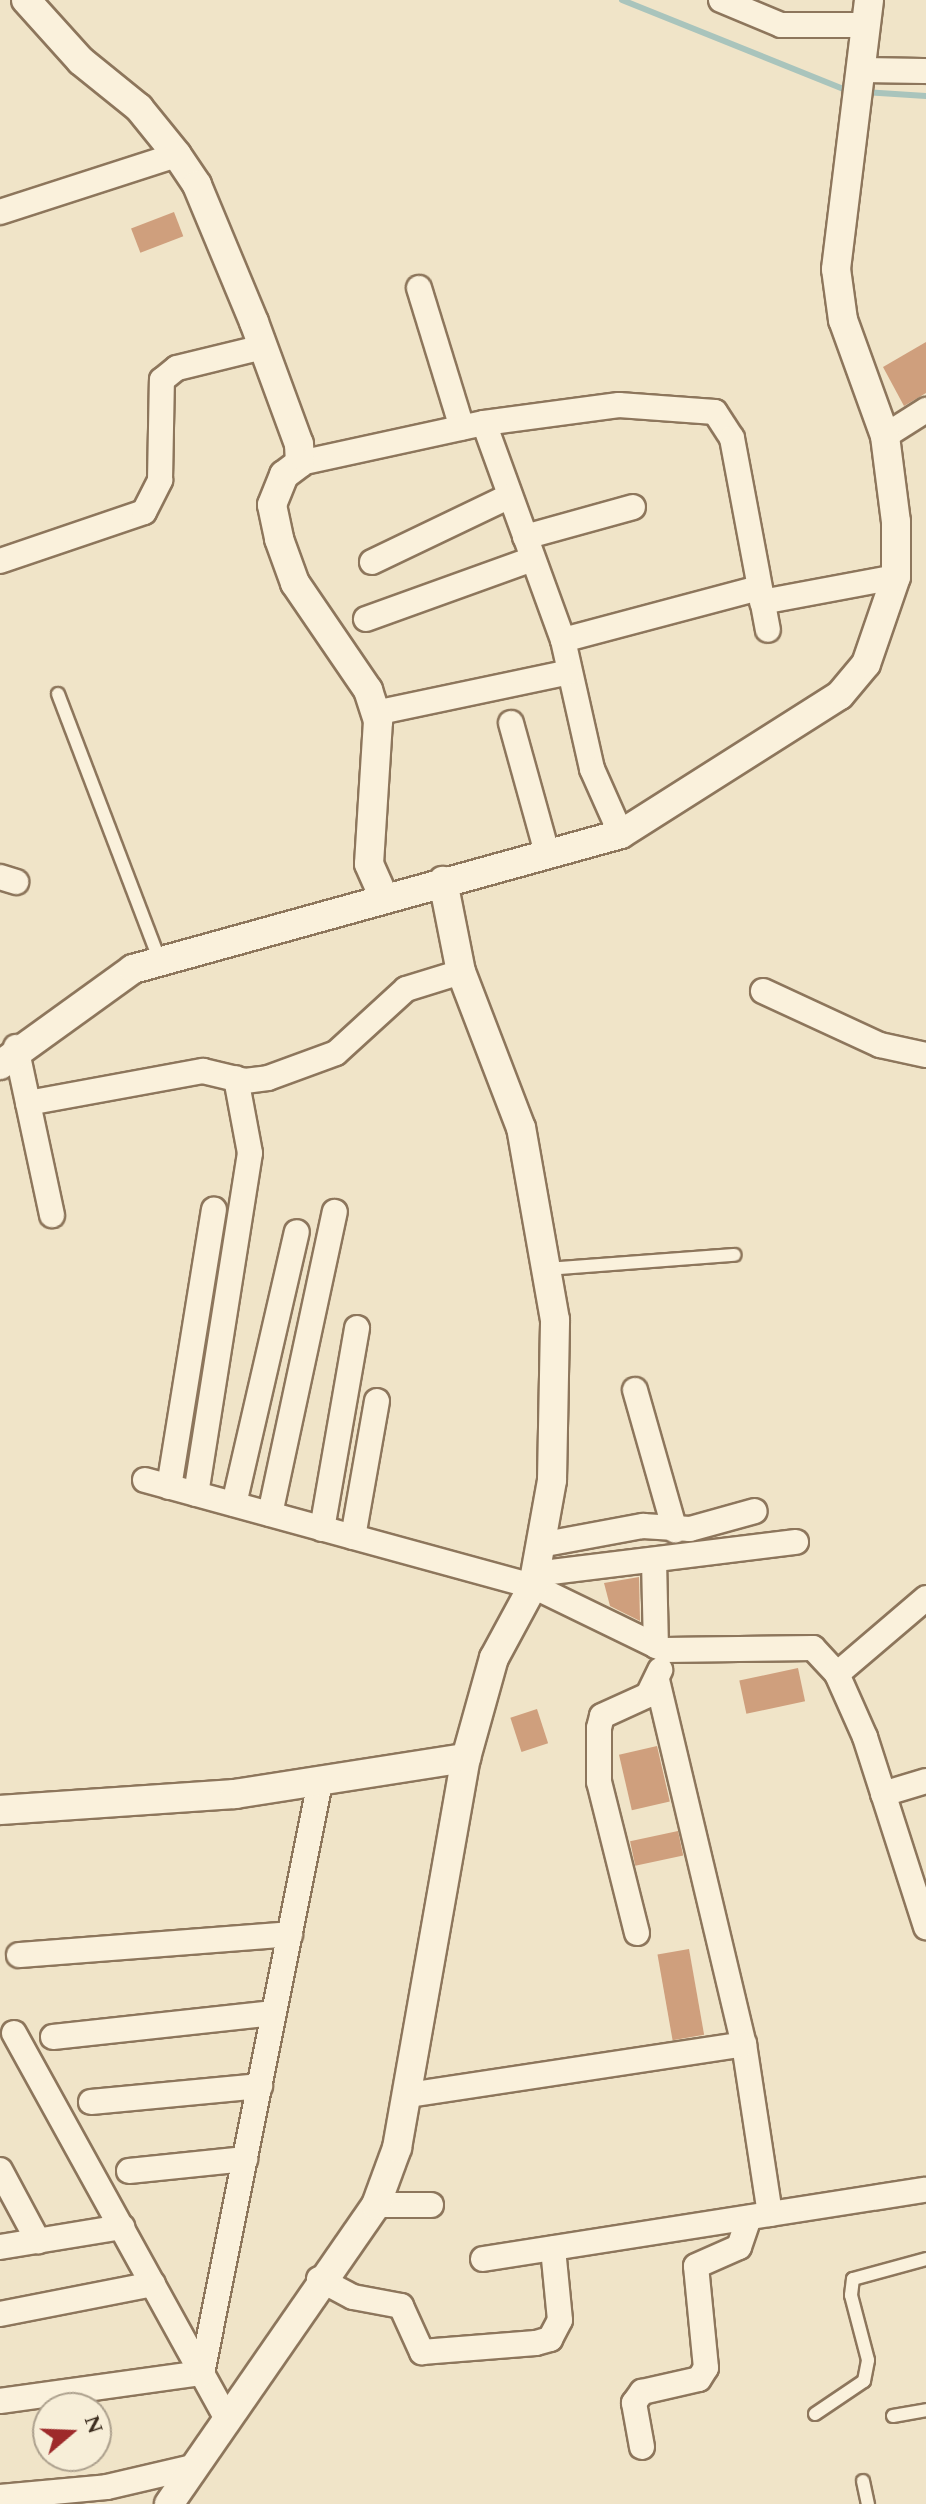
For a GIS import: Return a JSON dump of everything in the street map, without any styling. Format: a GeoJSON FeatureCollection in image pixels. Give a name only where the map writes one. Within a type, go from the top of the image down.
{"type":"FeatureCollection","features":[{"type":"Feature","properties":{"kind":"street"},"geometry":{"type":"LineString","coordinates":[[26,0],[81,61],[139,108],[197,185],[263,347],[300,463]]}},
{"type":"Feature","properties":{"kind":"street"},"geometry":{"type":"LineString","coordinates":[[52,1215],[28,1103],[8,1056],[133,969],[383,896],[548,856],[621,834],[840,695],[866,664],[896,577],[885,436],[843,320],[836,269],[860,121],[868,12],[781,25],[721,0]]}},
{"type":"Feature","properties":{"kind":"street"},"geometry":{"type":"LineString","coordinates":[[861,75],[926,71]]}},
{"type":"Feature","properties":{"kind":"street"},"geometry":{"type":"LineString","coordinates":[[0,212],[177,155]]}},
{"type":"Feature","properties":{"kind":"street"},"geometry":{"type":"LineString","coordinates":[[419,288],[473,426],[510,496],[563,640],[592,769],[621,834]]}},
{"type":"Feature","properties":{"kind":"street"},"geometry":{"type":"LineString","coordinates":[[0,561],[144,512],[160,480],[162,380],[177,368],[263,347]]}},
{"type":"Feature","properties":{"kind":"street"},"geometry":{"type":"LineString","coordinates":[[383,896],[369,864],[380,751],[375,713],[295,583],[279,539],[276,488],[300,463],[473,426],[619,405],[715,412],[732,438],[768,630]]}},
{"type":"Feature","properties":{"kind":"street"},"geometry":{"type":"LineString","coordinates":[[885,436],[926,410]]}},
{"type":"Feature","properties":{"kind":"street"},"geometry":{"type":"LineString","coordinates":[[372,562],[510,496]]}},
{"type":"Feature","properties":{"kind":"street"},"geometry":{"type":"LineString","coordinates":[[366,619],[529,548],[633,507]]}},
{"type":"Feature","properties":{"kind":"street"},"geometry":{"type":"LineString","coordinates":[[563,640],[761,595],[896,577]]}},
{"type":"Feature","properties":{"kind":"street"},"geometry":{"type":"LineString","coordinates":[[375,713],[569,672]]}},
{"type":"Feature","properties":{"kind":"street"},"geometry":{"type":"LineString","coordinates":[[511,723],[548,856]]}},
{"type":"Feature","properties":{"kind":"street"},"geometry":{"type":"LineString","coordinates":[[169,2504],[319,2279],[376,2205],[408,2095],[466,1758],[494,1658],[534,1580],[540,1545],[552,1451],[555,1320],[521,1128],[461,972],[443,881]]}},
{"type":"Feature","properties":{"kind":"street"},"geometry":{"type":"LineString","coordinates":[[28,1103],[203,1071],[257,1081],[318,1061],[352,1041],[406,989],[461,972]]}},
{"type":"Feature","properties":{"kind":"street"},"geometry":{"type":"LineString","coordinates":[[763,991],[880,1045],[926,1055]]}},
{"type":"Feature","properties":{"kind":"street"},"geometry":{"type":"LineString","coordinates":[[196,1494],[250,1153],[236,1078]]}},
{"type":"Feature","properties":{"kind":"street"},"geometry":{"type":"LineString","coordinates":[[169,1487],[214,1210]]}},
{"type":"Feature","properties":{"kind":"street"},"geometry":{"type":"LineString","coordinates":[[270,1514],[335,1212]]}},
{"type":"Feature","properties":{"kind":"street"},"geometry":{"type":"LineString","coordinates":[[234,1504],[297,1232]]}},
{"type":"Feature","properties":{"kind":"street"},"geometry":{"type":"LineString","coordinates":[[322,1529],[357,1328]]}},
{"type":"Feature","properties":{"kind":"street"},"geometry":{"type":"LineString","coordinates":[[635,1390],[675,1530]]}},
{"type":"Feature","properties":{"kind":"street"},"geometry":{"type":"LineString","coordinates":[[353,1537],[377,1401]]}},
{"type":"Feature","properties":{"kind":"street"},"geometry":{"type":"LineString","coordinates":[[145,1480],[353,1537],[534,1580],[661,1648],[794,1644],[823,1655],[837,1674],[883,1794],[926,1927]]}},
{"type":"Feature","properties":{"kind":"street"},"geometry":{"type":"LineString","coordinates":[[540,1545],[643,1526],[675,1530],[755,1511]]}},
{"type":"Feature","properties":{"kind":"street"},"geometry":{"type":"LineString","coordinates":[[534,1580],[654,1560],[796,1542]]}},
{"type":"Feature","properties":{"kind":"street"},"geometry":{"type":"LineString","coordinates":[[642,2447],[634,2403],[642,2392],[699,2379],[706,2368],[696,2266],[739,2247],[760,2216],[744,2044],[657,1680],[661,1648],[654,1560]]}},
{"type":"Feature","properties":{"kind":"street"},"geometry":{"type":"LineString","coordinates":[[837,1674],[926,1598]]}},
{"type":"Feature","properties":{"kind":"street"},"geometry":{"type":"LineString","coordinates":[[637,1933],[599,1782],[599,1728],[602,1716],[648,1695],[657,1680]]}},
{"type":"Feature","properties":{"kind":"street"},"geometry":{"type":"LineString","coordinates":[[0,1810],[320,1782],[466,1758]]}},
{"type":"Feature","properties":{"kind":"street"},"geometry":{"type":"LineString","coordinates":[[883,1794],[926,1781]]}},
{"type":"Feature","properties":{"kind":"street"},"geometry":{"type":"LineString","coordinates":[[202,2373],[320,1782]]}},
{"type":"Feature","properties":{"kind":"street"},"geometry":{"type":"LineString","coordinates":[[19,1955],[290,1934]]}},
{"type":"Feature","properties":{"kind":"street"},"geometry":{"type":"LineString","coordinates":[[53,2037],[274,2013]]}},
{"type":"Feature","properties":{"kind":"street"},"geometry":{"type":"LineString","coordinates":[[14,2033],[226,2417]]}},
{"type":"Feature","properties":{"kind":"street"},"geometry":{"type":"LineString","coordinates":[[408,2095],[744,2044]]}},
{"type":"Feature","properties":{"kind":"street"},"geometry":{"type":"LineString","coordinates":[[91,2102],[260,2086]]}},
{"type":"Feature","properties":{"kind":"street"},"geometry":{"type":"LineString","coordinates":[[129,2171],[245,2159]]}},
{"type":"Feature","properties":{"kind":"street"},"geometry":{"type":"LineString","coordinates":[[0,2170],[38,2241]]}},
{"type":"Feature","properties":{"kind":"street"},"geometry":{"type":"LineString","coordinates":[[483,2259],[926,2190]]}},
{"type":"Feature","properties":{"kind":"street"},"geometry":{"type":"LineString","coordinates":[[376,2205],[431,2205]]}},
{"type":"Feature","properties":{"kind":"street"},"geometry":{"type":"LineString","coordinates":[[0,2247],[122,2227]]}},
{"type":"Feature","properties":{"kind":"street"},"geometry":{"type":"LineString","coordinates":[[319,2279],[353,2297],[401,2306],[415,2342],[432,2355],[536,2343],[550,2339],[560,2320],[553,2248]]}},
{"type":"Feature","properties":{"kind":"street"},"geometry":{"type":"LineString","coordinates":[[0,2314],[153,2284]]}},
{"type":"Feature","properties":{"kind":"street"},"geometry":{"type":"LineString","coordinates":[[0,2401],[202,2373]]}},
{"type":"Feature","properties":{"kind":"street"},"geometry":{"type":"LineString","coordinates":[[0,2497],[107,2487],[193,2467]]}},
{"type":"Feature","properties":{"kind":"lane"},"geometry":{"type":"LineString","coordinates":[[58,694],[160,961]]}},
{"type":"Feature","properties":{"kind":"lane"},"geometry":{"type":"LineString","coordinates":[[546,1269],[734,1255]]}},
{"type":"Feature","properties":{"kind":"lane"},"geometry":{"type":"LineString","coordinates":[[815,2414],[864,2381],[868,2360],[851,2295],[853,2279],[926,2259]]}},
{"type":"Feature","properties":{"kind":"lane"},"geometry":{"type":"LineString","coordinates":[[893,2416],[926,2410]]}},
{"type":"Feature","properties":{"kind":"lane"},"geometry":{"type":"LineString","coordinates":[[863,2481],[868,2504]]}},
{"type":"Feature","properties":{"kind":"building"},"geometry":{"type":"Polygon","coordinates":[[[174,212],[183,236],[140,253],[131,228],[174,212]]]}},
{"type":"Feature","properties":{"kind":"building"},"geometry":{"type":"Polygon","coordinates":[[[926,342],[926,393],[904,406],[883,367],[926,342]]]}},
{"type":"Feature","properties":{"kind":"building"},"geometry":{"type":"Polygon","coordinates":[[[639,1577],[640,1621],[610,1606],[604,1583],[639,1577]]]}},
{"type":"Feature","properties":{"kind":"building"},"geometry":{"type":"Polygon","coordinates":[[[798,1668],[805,1701],[746,1714],[739,1680],[798,1668]]]}},
{"type":"Feature","properties":{"kind":"building"},"geometry":{"type":"Polygon","coordinates":[[[537,1709],[548,1743],[521,1752],[510,1718],[537,1709]]]}},
{"type":"Feature","properties":{"kind":"building"},"geometry":{"type":"Polygon","coordinates":[[[657,1746],[670,1802],[632,1810],[619,1755],[657,1746]]]}},
{"type":"Feature","properties":{"kind":"building"},"geometry":{"type":"Polygon","coordinates":[[[678,1831],[683,1855],[635,1866],[630,1841],[678,1831]]]}},
{"type":"Feature","properties":{"kind":"building"},"geometry":{"type":"Polygon","coordinates":[[[689,1949],[704,2035],[673,2040],[657,1955],[689,1949]]]}},
{"type":"Feature","properties":{"kind":"waterway"},"geometry":{"type":"LineString","coordinates":[[622,0],[848,91]]}},
{"type":"Feature","properties":{"kind":"waterway"},"geometry":{"type":"LineString","coordinates":[[864,92],[926,96]]}}]}
